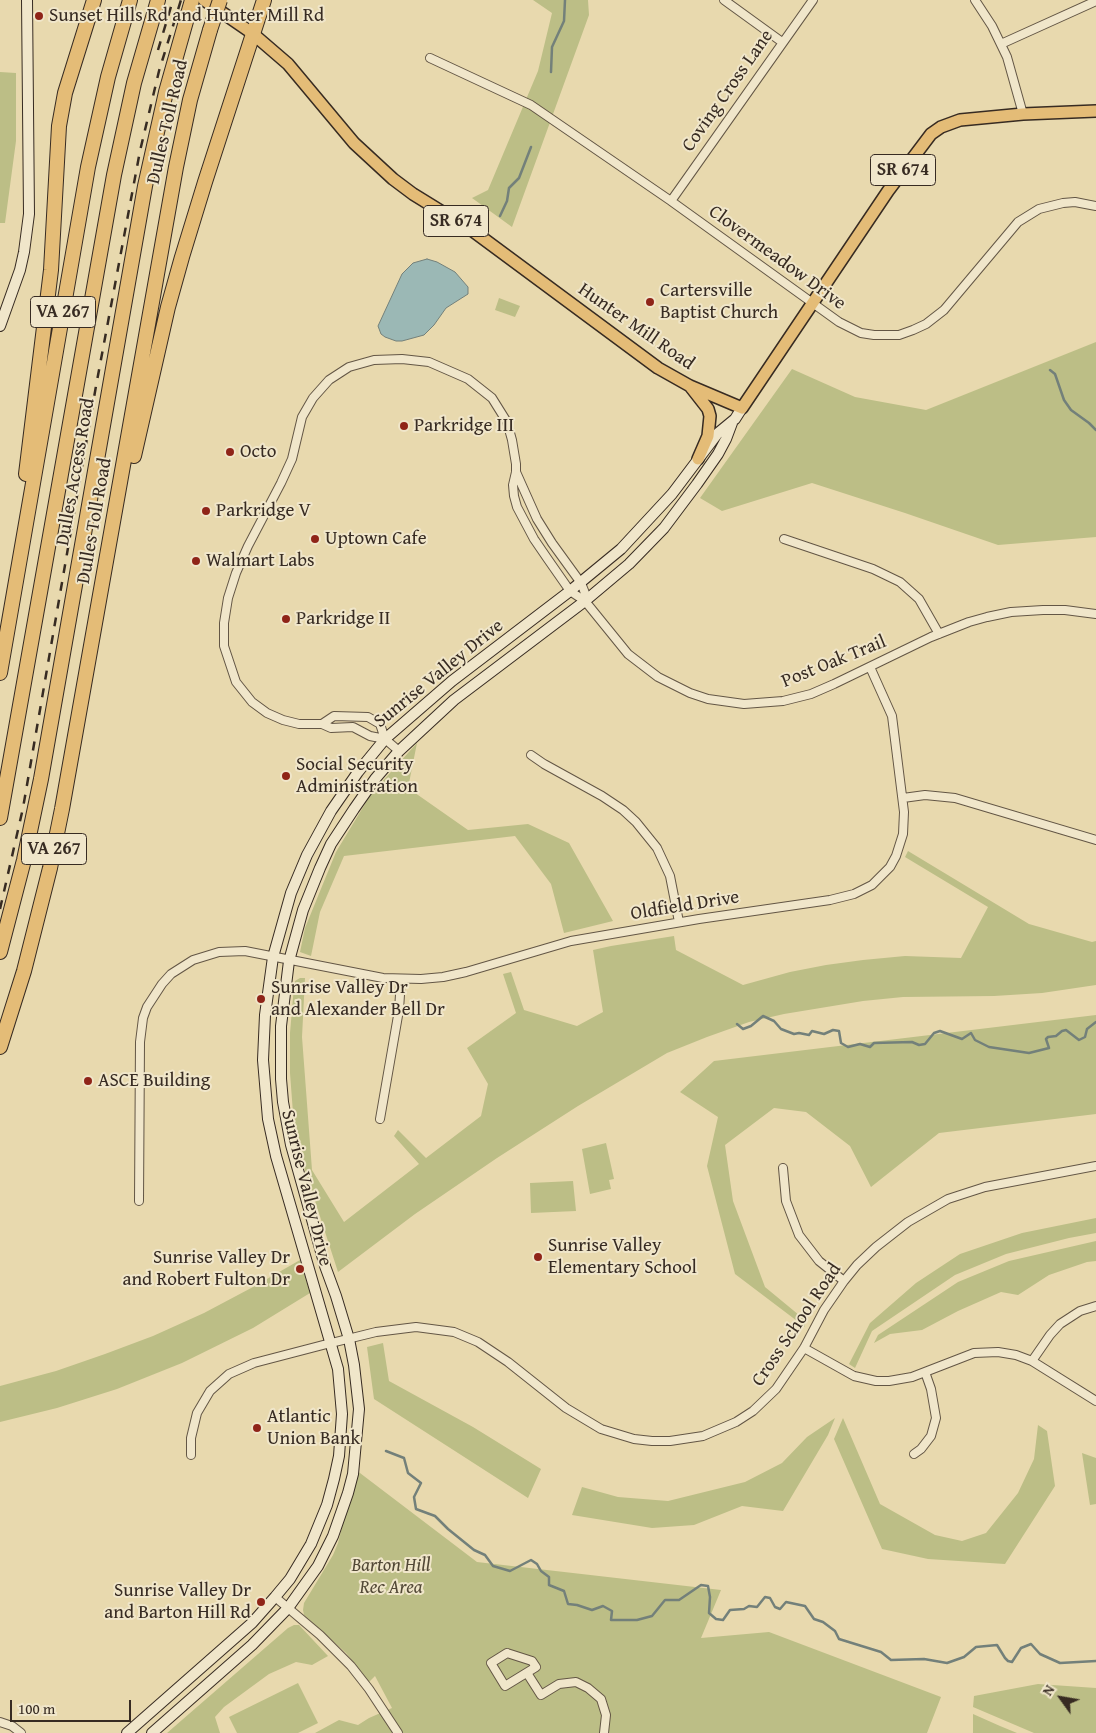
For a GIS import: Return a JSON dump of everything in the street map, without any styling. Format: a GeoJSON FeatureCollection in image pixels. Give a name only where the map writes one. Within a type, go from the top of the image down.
{"type":"FeatureCollection","features":[{"type":"Feature","properties":{"kind":"highway"},"geometry":{"type":"LineString","coordinates":[[8,626],[48,302],[59,126],[65,94],[94,0]]}},
{"type":"Feature","properties":{"kind":"highway","name":"VA 267"},"geometry":{"type":"LineString","coordinates":[[0,673],[88,167],[108,77],[130,0]]}},
{"type":"Feature","properties":{"kind":"highway","name":"Dulles Access Road"},"geometry":{"type":"LineString","coordinates":[[0,818],[114,175],[132,92],[158,0]]}},
{"type":"Feature","properties":{"kind":"highway","name":"Dulles Access Road"},"geometry":{"type":"LineString","coordinates":[[0,952],[24,860],[41,779],[145,186],[166,92],[192,0]]}},
{"type":"Feature","properties":{"kind":"highway","name":"Dulles Toll Road"},"geometry":{"type":"LineString","coordinates":[[0,1047],[24,971],[50,868],[81,709],[176,167],[190,100],[220,0]]}},
{"type":"Feature","properties":{"kind":"highway"},"geometry":{"type":"LineString","coordinates":[[98,610],[168,307],[205,182],[264,0]]}},
{"type":"Feature","properties":{"kind":"main road"},"geometry":{"type":"LineString","coordinates":[[0,326],[20,270],[29,214],[28,0]]}},
{"type":"Feature","properties":{"kind":"main road","name":"Hunter Mill Road"},"geometry":{"type":"LineString","coordinates":[[204,0],[252,34],[292,68],[354,143],[392,178],[508,256],[651,364],[690,386],[742,408]]}},
{"type":"Feature","properties":{"kind":"main road","name":"SR 674"},"geometry":{"type":"LineString","coordinates":[[742,408],[899,176],[931,134],[941,127],[960,120],[1023,114],[1096,111]]}},
{"type":"Feature","properties":{"kind":"main road"},"geometry":{"type":"LineString","coordinates":[[690,386],[708,409],[710,416],[708,436],[698,459]]}},
{"type":"Feature","properties":{"kind":"main road","name":"Sunrise Valley Drive"},"geometry":{"type":"LineString","coordinates":[[152,1733],[252,1645],[288,1608],[308,1582],[329,1544],[346,1500],[353,1474],[359,1409],[358,1389],[349,1339],[325,1266],[290,1145],[283,1102],[280,1051],[289,961],[303,910],[320,868],[331,844],[364,793],[399,751],[454,700],[585,601],[629,564],[669,521],[710,467],[726,439],[732,422],[742,408]]}},
{"type":"Feature","properties":{"kind":"main road","name":"Sunrise Valley Drive"},"geometry":{"type":"LineString","coordinates":[[127,1733],[252,1623],[276,1597],[294,1573],[311,1544],[327,1505],[334,1479],[341,1432],[341,1395],[338,1369],[283,1182],[268,1119],[263,1042],[273,957],[291,893],[310,848],[345,790],[385,738],[452,681],[570,592],[621,549],[672,494],[718,433],[732,422]]}},
{"type":"Feature","properties":{"kind":"street"},"geometry":{"type":"LineString","coordinates":[[724,0],[782,42]]}},
{"type":"Feature","properties":{"kind":"street","name":"Coving Cross Lane"},"geometry":{"type":"LineString","coordinates":[[671,201],[813,0]]}},
{"type":"Feature","properties":{"kind":"street"},"geometry":{"type":"LineString","coordinates":[[975,0],[1001,44],[1010,66],[1023,114]]}},
{"type":"Feature","properties":{"kind":"street"},"geometry":{"type":"LineString","coordinates":[[1001,44],[1096,1]]}},
{"type":"Feature","properties":{"kind":"street","name":"Clovermeadow Drive"},"geometry":{"type":"LineString","coordinates":[[430,58],[531,105],[671,201],[839,322],[861,333],[884,336],[899,334],[926,324],[944,310],[1018,222],[1028,215],[1045,207],[1063,203],[1075,202],[1096,206]]}},
{"type":"Feature","properties":{"kind":"street"},"geometry":{"type":"LineString","coordinates":[[385,738],[370,736],[353,727],[331,728],[322,724],[299,724],[267,713],[252,702],[236,682],[224,646],[224,623],[228,598],[236,573],[292,459],[302,417],[313,398],[329,380],[350,367],[374,360],[402,359],[429,362],[468,379],[492,398],[507,422],[512,440],[516,472],[537,518],[552,543],[581,583],[585,593],[585,601]]}},
{"type":"Feature","properties":{"kind":"street"},"geometry":{"type":"LineString","coordinates":[[516,472],[513,485],[517,507],[534,539],[570,592],[585,601]]}},
{"type":"Feature","properties":{"kind":"street"},"geometry":{"type":"LineString","coordinates":[[784,539],[873,570],[900,582],[919,599],[939,634]]}},
{"type":"Feature","properties":{"kind":"street","name":"Post Oak Trail"},"geometry":{"type":"LineString","coordinates":[[585,601],[615,640],[644,667],[674,686],[708,698],[744,704],[783,702],[811,694],[939,634],[969,622],[1011,612],[1058,610],[1096,614]]}},
{"type":"Feature","properties":{"kind":"street","name":"Oldfield Drive"},"geometry":{"type":"LineString","coordinates":[[139,1201],[140,1042],[143,1018],[154,995],[171,974],[187,963],[205,955],[244,951],[358,974],[401,979],[421,979],[451,975],[571,941],[679,922],[830,900],[863,890],[882,876],[896,856],[903,834],[903,798],[892,716],[870,667]]}},
{"type":"Feature","properties":{"kind":"street"},"geometry":{"type":"LineString","coordinates":[[322,724],[334,716],[368,717],[380,724],[385,738],[399,751]]}},
{"type":"Feature","properties":{"kind":"street"},"geometry":{"type":"LineString","coordinates":[[531,756],[602,796],[623,810],[636,822],[657,848],[670,876],[679,922]]}},
{"type":"Feature","properties":{"kind":"street"},"geometry":{"type":"LineString","coordinates":[[903,798],[925,795],[955,798],[1096,840]]}},
{"type":"Feature","properties":{"kind":"street"},"geometry":{"type":"LineString","coordinates":[[380,1119],[399,1010],[401,979]]}},
{"type":"Feature","properties":{"kind":"street","name":"Cross School Road"},"geometry":{"type":"LineString","coordinates":[[191,1455],[190,1438],[197,1413],[210,1392],[219,1382],[241,1367],[376,1332],[416,1327],[459,1334],[478,1342],[496,1353],[566,1408],[590,1424],[615,1434],[652,1441],[670,1441],[703,1436],[736,1422],[753,1411],[776,1389],[804,1348],[824,1310],[857,1265],[892,1234],[928,1209],[975,1189],[1003,1182],[1096,1166]]}},
{"type":"Feature","properties":{"kind":"street"},"geometry":{"type":"LineString","coordinates":[[783,1168],[786,1201],[799,1235],[819,1261],[844,1281]]}},
{"type":"Feature","properties":{"kind":"street"},"geometry":{"type":"LineString","coordinates":[[1032,1361],[1060,1324],[1080,1311],[1096,1306]]}},
{"type":"Feature","properties":{"kind":"street"},"geometry":{"type":"LineString","coordinates":[[804,1348],[844,1371],[864,1379],[889,1381],[912,1377],[956,1359],[986,1351],[1016,1355],[1032,1361],[1096,1401]]}},
{"type":"Feature","properties":{"kind":"street"},"geometry":{"type":"LineString","coordinates":[[914,1454],[921,1449],[931,1436],[936,1418],[931,1388],[924,1372]]}},
{"type":"Feature","properties":{"kind":"street"},"geometry":{"type":"LineString","coordinates":[[276,1597],[320,1635],[351,1666],[369,1689],[398,1733]]}},
{"type":"Feature","properties":{"kind":"street"},"geometry":{"type":"LineString","coordinates":[[507,1653],[532,1661],[536,1667],[527,1674],[505,1686],[491,1663],[507,1653]]}},
{"type":"Feature","properties":{"kind":"street"},"geometry":{"type":"LineString","coordinates":[[527,1674],[541,1695],[559,1684],[576,1682],[588,1688],[600,1698],[606,1715],[604,1733]]}},
{"type":"Feature","properties":{"kind":"street"},"geometry":{"type":"LineString","coordinates":[[0,1722],[12,1726],[21,1733]]}},
{"type":"Feature","properties":{"kind":"green space"},"geometry":{"type":"Polygon","coordinates":[[[533,0],[588,0],[589,15],[512,227],[472,198],[488,190],[538,71],[552,13],[533,0]]]}},
{"type":"Feature","properties":{"kind":"green space"},"geometry":{"type":"Polygon","coordinates":[[[0,72],[16,73],[16,141],[5,223],[0,223],[0,72]]]}},
{"type":"Feature","properties":{"kind":"green space"},"geometry":{"type":"Polygon","coordinates":[[[499,298],[520,306],[515,317],[495,310],[499,298]]]}},
{"type":"Feature","properties":{"kind":"green space"},"geometry":{"type":"Polygon","coordinates":[[[1096,342],[1096,537],[998,545],[812,483],[722,511],[700,498],[792,369],[855,397],[926,410],[1096,342]]]}},
{"type":"Feature","properties":{"kind":"green space"},"geometry":{"type":"Polygon","coordinates":[[[417,743],[408,788],[468,830],[528,824],[569,843],[613,921],[564,933],[551,884],[515,836],[344,856],[320,912],[311,956],[300,952],[305,928],[336,852],[371,794],[417,743]]]}},
{"type":"Feature","properties":{"kind":"green space"},"geometry":{"type":"Polygon","coordinates":[[[908,851],[1029,924],[1092,942],[1096,941],[1096,985],[1042,993],[994,996],[903,997],[863,1001],[784,1014],[749,1022],[707,1037],[667,1053],[578,1106],[415,1214],[338,1272],[304,1167],[293,1113],[290,1033],[295,981],[305,978],[302,1037],[312,1170],[344,1222],[419,1164],[394,1136],[398,1130],[426,1158],[481,1116],[488,1084],[467,1048],[516,1013],[503,974],[511,972],[524,1010],[577,1026],[603,1012],[593,950],[611,946],[674,936],[676,950],[743,985],[790,972],[863,960],[905,956],[961,958],[988,907],[905,857],[908,851]]]}},
{"type":"Feature","properties":{"kind":"green space"},"geometry":{"type":"Polygon","coordinates":[[[1096,1015],[1096,1114],[939,1133],[871,1187],[850,1146],[806,1112],[774,1108],[725,1145],[733,1201],[765,1287],[805,1320],[805,1327],[735,1274],[707,1166],[718,1117],[680,1092],[714,1061],[1096,1015]]]}},
{"type":"Feature","properties":{"kind":"green space"},"geometry":{"type":"Polygon","coordinates":[[[606,1143],[614,1179],[609,1180],[611,1189],[590,1194],[582,1149],[606,1143]]]}},
{"type":"Feature","properties":{"kind":"green space"},"geometry":{"type":"Polygon","coordinates":[[[573,1181],[576,1211],[531,1213],[530,1183],[573,1181]]]}},
{"type":"Feature","properties":{"kind":"green space"},"geometry":{"type":"Polygon","coordinates":[[[1096,1218],[1096,1233],[1006,1254],[955,1275],[872,1331],[855,1368],[849,1364],[870,1323],[916,1283],[960,1254],[1022,1233],[1096,1218]]]}},
{"type":"Feature","properties":{"kind":"green space"},"geometry":{"type":"Polygon","coordinates":[[[1096,1241],[1096,1261],[1087,1262],[1049,1275],[1018,1295],[1001,1292],[958,1311],[922,1330],[890,1334],[874,1343],[878,1335],[958,1282],[1009,1261],[1096,1241]]]}},
{"type":"Feature","properties":{"kind":"green space"},"geometry":{"type":"Polygon","coordinates":[[[300,1260],[310,1293],[253,1328],[182,1363],[117,1389],[57,1408],[0,1422],[0,1386],[56,1371],[153,1336],[204,1313],[300,1260]]]}},
{"type":"Feature","properties":{"kind":"green space"},"geometry":{"type":"Polygon","coordinates":[[[383,1343],[389,1381],[473,1427],[541,1469],[528,1498],[374,1399],[367,1347],[383,1343]]]}},
{"type":"Feature","properties":{"kind":"green space"},"geometry":{"type":"Polygon","coordinates":[[[835,1418],[828,1435],[783,1511],[742,1506],[694,1525],[652,1528],[572,1515],[582,1487],[618,1497],[668,1501],[745,1482],[782,1463],[807,1437],[835,1418]]]}},
{"type":"Feature","properties":{"kind":"green space"},"geometry":{"type":"Polygon","coordinates":[[[843,1418],[880,1504],[935,1535],[962,1541],[986,1533],[1018,1493],[1034,1459],[1038,1425],[1047,1431],[1055,1486],[1005,1564],[928,1559],[882,1549],[834,1439],[843,1418]]]}},
{"type":"Feature","properties":{"kind":"green space"},"geometry":{"type":"Polygon","coordinates":[[[1082,1453],[1096,1458],[1096,1504],[1090,1505],[1082,1453]]]}},
{"type":"Feature","properties":{"kind":"green space","name":"Barton Hill Rec Area"},"geometry":{"type":"Polygon","coordinates":[[[356,1470],[477,1562],[721,1590],[701,1638],[769,1632],[941,1697],[927,1733],[315,1733],[339,1720],[358,1725],[392,1708],[375,1676],[369,1682],[346,1653],[304,1615],[303,1610],[304,1603],[333,1555],[338,1543],[356,1470]]]}},
{"type":"Feature","properties":{"kind":"green space"},"geometry":{"type":"Polygon","coordinates":[[[299,1625],[328,1656],[312,1665],[296,1662],[269,1674],[224,1707],[215,1717],[220,1733],[167,1733],[288,1628],[299,1625]]]}},
{"type":"Feature","properties":{"kind":"green space"},"geometry":{"type":"Polygon","coordinates":[[[298,1683],[318,1723],[298,1733],[237,1733],[229,1717],[298,1683]]]}},
{"type":"Feature","properties":{"kind":"green space"},"geometry":{"type":"Polygon","coordinates":[[[1038,1684],[1096,1688],[1096,1733],[1034,1733],[973,1707],[974,1696],[1038,1684]]]}},
{"type":"Feature","properties":{"kind":"green space"},"geometry":{"type":"Polygon","coordinates":[[[973,1714],[1000,1726],[1017,1733],[973,1733],[973,1714]]]}},
{"type":"Feature","properties":{"kind":"water"},"geometry":{"type":"Polygon","coordinates":[[[427,259],[455,272],[468,287],[468,294],[446,308],[424,335],[402,341],[385,337],[381,334],[378,326],[402,274],[413,263],[427,259]]]}},
{"type":"Feature","properties":{"kind":"waterway"},"geometry":{"type":"LineString","coordinates":[[551,72],[552,47],[564,21],[565,0]]}},
{"type":"Feature","properties":{"kind":"waterway"},"geometry":{"type":"LineString","coordinates":[[500,216],[507,201],[509,188],[519,178],[531,147]]}},
{"type":"Feature","properties":{"kind":"waterway"},"geometry":{"type":"LineString","coordinates":[[1050,370],[1055,374],[1064,400],[1071,410],[1096,430]]}},
{"type":"Feature","properties":{"kind":"waterway"},"geometry":{"type":"LineString","coordinates":[[737,1024],[743,1029],[751,1026],[763,1016],[774,1021],[781,1029],[794,1034],[809,1035],[812,1031],[824,1034],[833,1030],[839,1031],[841,1043],[848,1047],[860,1044],[870,1047],[874,1043],[912,1042],[919,1045],[925,1044],[934,1033],[940,1031],[962,1039],[971,1033],[975,1040],[989,1047],[1029,1053],[1049,1048],[1046,1039],[1056,1036],[1062,1031],[1066,1030],[1079,1040],[1085,1037],[1087,1029],[1096,1022]]}},
{"type":"Feature","properties":{"kind":"waterway"},"geometry":{"type":"LineString","coordinates":[[386,1451],[404,1458],[408,1473],[421,1483],[414,1497],[416,1509],[435,1516],[474,1550],[485,1555],[493,1566],[510,1571],[531,1560],[549,1577],[549,1585],[564,1591],[568,1604],[592,1610],[603,1606],[612,1611],[611,1620],[637,1620],[652,1616],[665,1600],[679,1600],[701,1585],[708,1586],[710,1597],[709,1613],[716,1619],[723,1620],[730,1610],[744,1609],[749,1606],[757,1607],[765,1597],[770,1598],[775,1607],[780,1609],[786,1602],[805,1606],[814,1619],[823,1622],[835,1631],[839,1639],[881,1652],[891,1660],[924,1659],[947,1663],[964,1657],[976,1647],[997,1645],[1005,1658],[1012,1662],[1021,1648],[1031,1644],[1040,1654],[1060,1663],[1096,1661]]}},
{"type":"Feature","properties":{"kind":"railway"},"geometry":{"type":"LineString","coordinates":[[158,50],[173,0]]}},
{"type":"Feature","properties":{"kind":"railway"},"geometry":{"type":"LineString","coordinates":[[0,909],[23,808],[96,386],[140,151],[159,71],[181,0]]}},
{"type":"Feature","properties":{"kind":"place","name":"Sunset Hills Rd and Hunter Mill Rd"},"geometry":{"type":"Point","coordinates":[39,16]}},
{"type":"Feature","properties":{"kind":"place","name":"Cartersville Baptist Church"},"geometry":{"type":"Point","coordinates":[650,302]}},
{"type":"Feature","properties":{"kind":"place","name":"Parkridge III"},"geometry":{"type":"Point","coordinates":[404,426]}},
{"type":"Feature","properties":{"kind":"place","name":"Octo"},"geometry":{"type":"Point","coordinates":[230,452]}},
{"type":"Feature","properties":{"kind":"place","name":"Parkridge V"},"geometry":{"type":"Point","coordinates":[206,511]}},
{"type":"Feature","properties":{"kind":"place","name":"Uptown Cafe"},"geometry":{"type":"Point","coordinates":[315,539]}},
{"type":"Feature","properties":{"kind":"place","name":"Walmart Labs"},"geometry":{"type":"Point","coordinates":[196,561]}},
{"type":"Feature","properties":{"kind":"place","name":"Parkridge II"},"geometry":{"type":"Point","coordinates":[286,619]}},
{"type":"Feature","properties":{"kind":"place","name":"Social Security Administration"},"geometry":{"type":"Point","coordinates":[286,776]}},
{"type":"Feature","properties":{"kind":"place","name":"Sunrise Valley Dr and Alexander Bell Dr"},"geometry":{"type":"Point","coordinates":[261,999]}},
{"type":"Feature","properties":{"kind":"place","name":"ASCE Building"},"geometry":{"type":"Point","coordinates":[88,1081]}},
{"type":"Feature","properties":{"kind":"place","name":"Sunrise Valley Elementary School"},"geometry":{"type":"Point","coordinates":[538,1257]}},
{"type":"Feature","properties":{"kind":"place","name":"Sunrise Valley Dr and Robert Fulton Dr"},"geometry":{"type":"Point","coordinates":[300,1269]}},
{"type":"Feature","properties":{"kind":"place","name":"Atlantic Union Bank"},"geometry":{"type":"Point","coordinates":[257,1428]}},
{"type":"Feature","properties":{"kind":"place","name":"Sunrise Valley Dr and Barton Hill Rd"},"geometry":{"type":"Point","coordinates":[261,1602]}}]}
